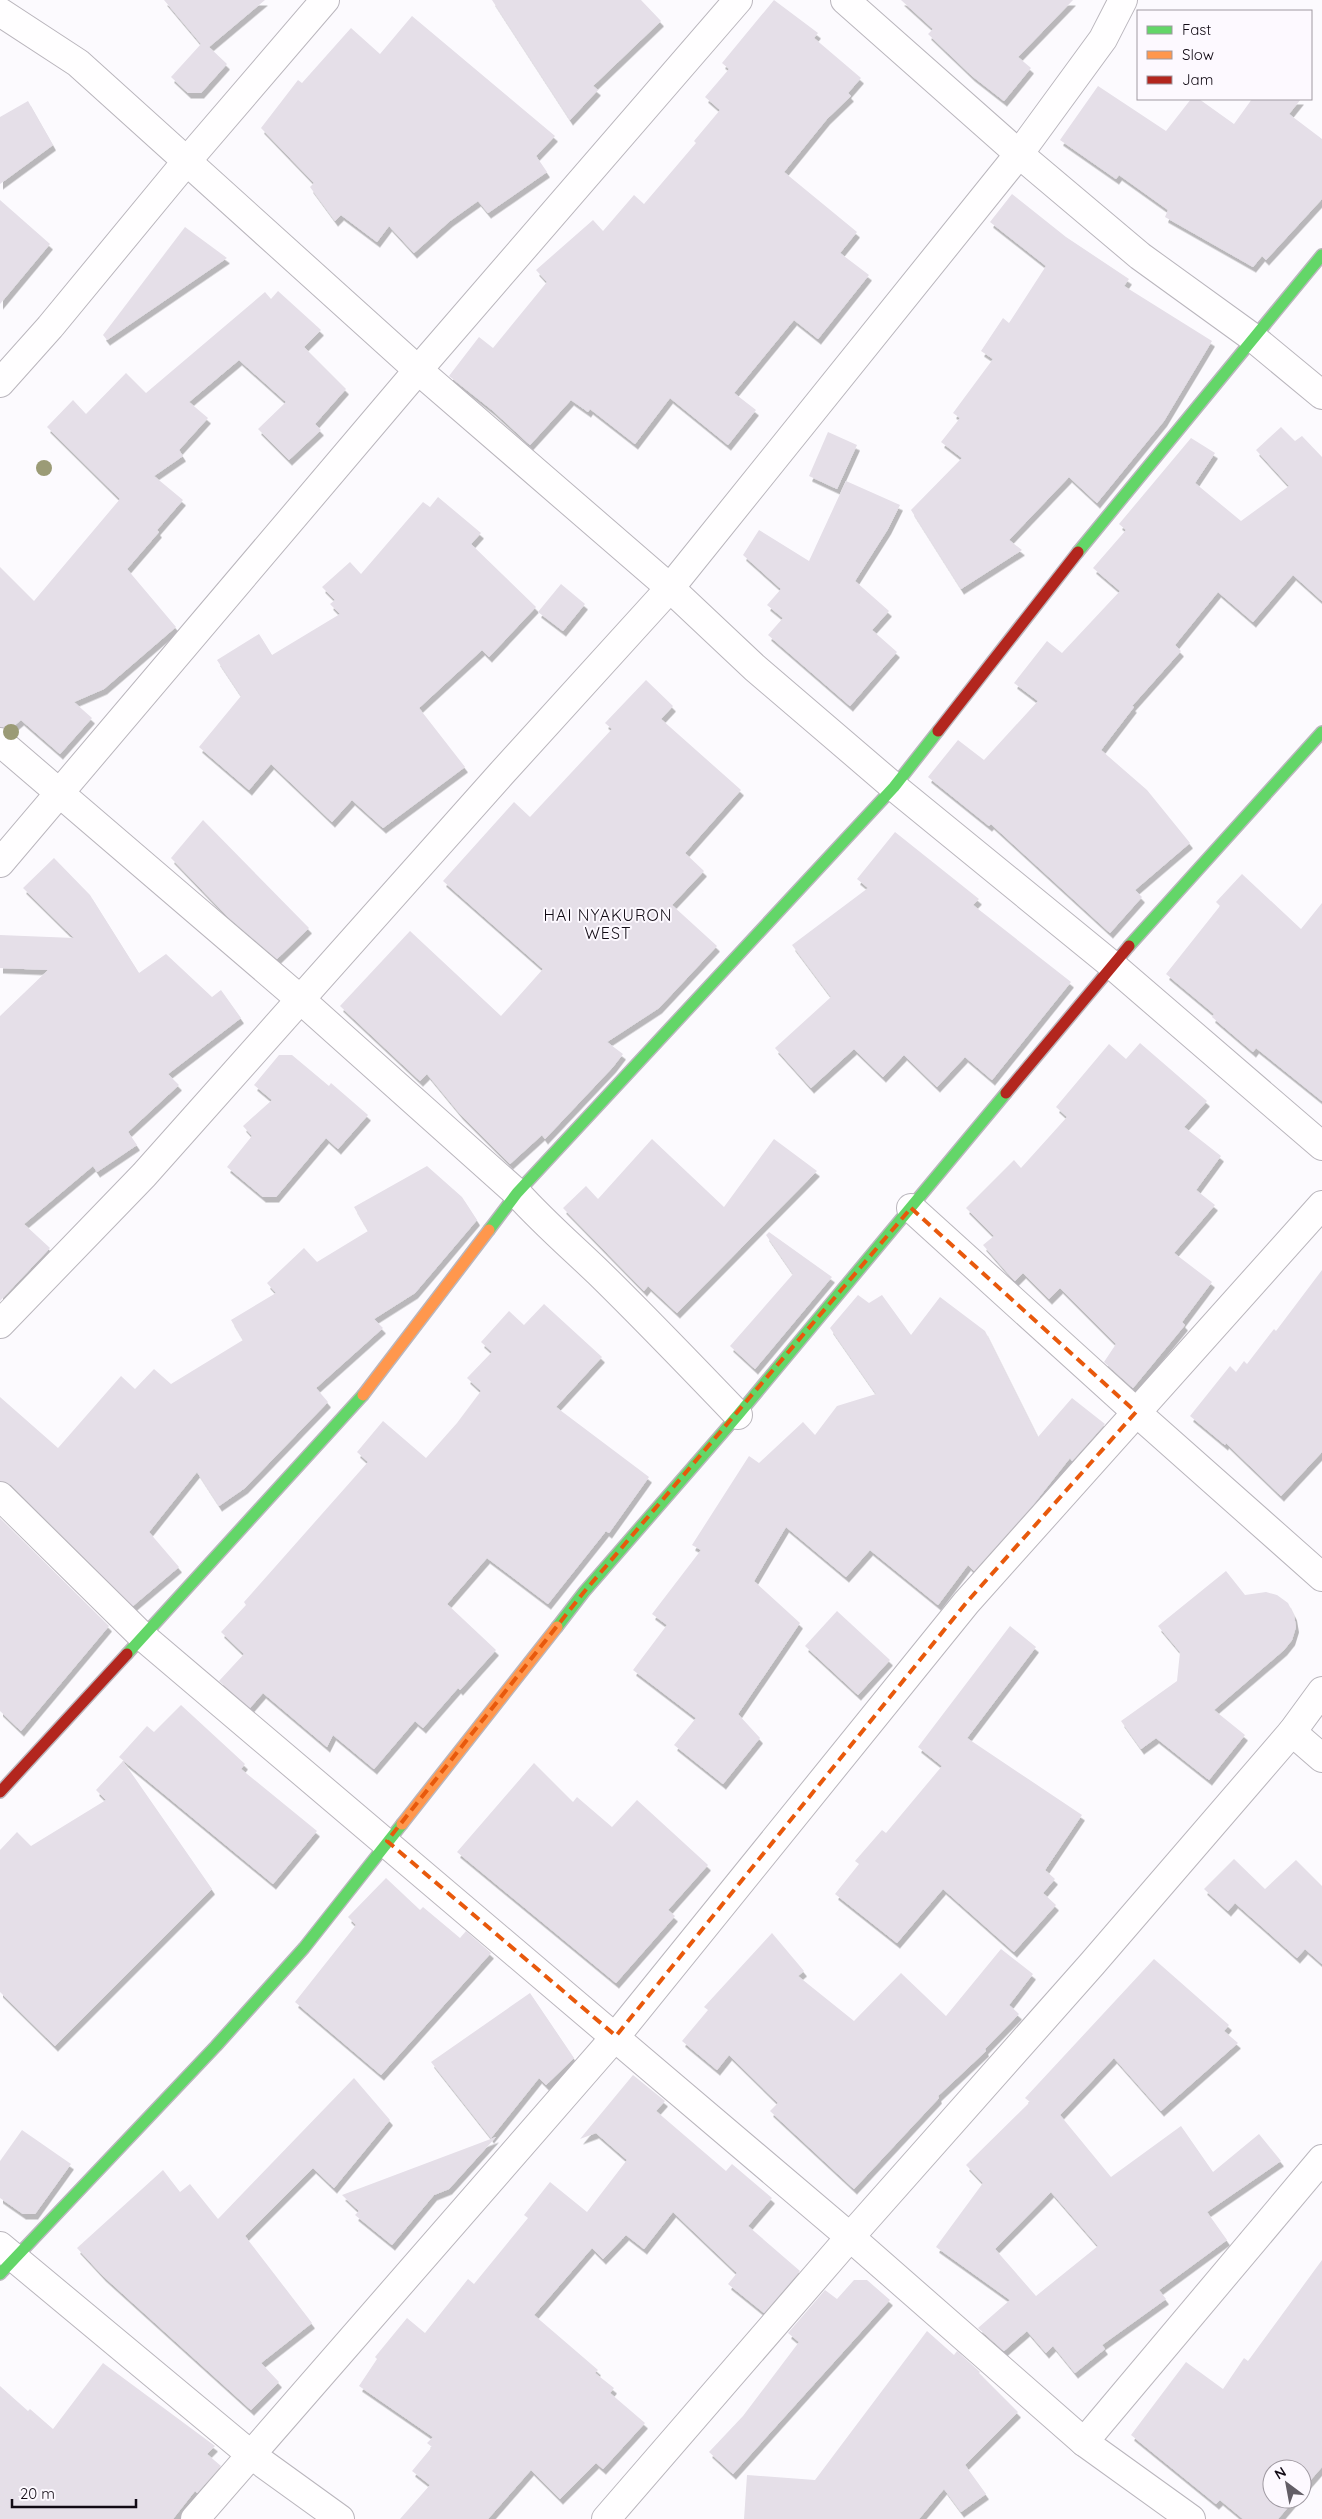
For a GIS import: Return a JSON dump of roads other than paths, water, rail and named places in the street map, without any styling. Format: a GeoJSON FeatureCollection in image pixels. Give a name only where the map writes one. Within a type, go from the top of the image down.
{"type":"FeatureCollection","features":[{"type":"Feature","properties":{"kind":"street"},"geometry":{"type":"LineString","coordinates":[[0,383],[50,327],[186,162],[324,0]]}},
{"type":"Feature","properties":{"kind":"street"},"geometry":{"type":"LineString","coordinates":[[0,863],[418,370],[738,0]]}},
{"type":"Feature","properties":{"kind":"street"},"geometry":{"type":"LineString","coordinates":[[845,0],[1019,154],[1140,256],[1252,338],[1322,395]]}},
{"type":"Feature","properties":{"kind":"street"},"geometry":{"type":"LineString","coordinates":[[0,1324],[144,1175],[501,774],[670,588],[1019,154],[1103,39],[1123,0]]}},
{"type":"Feature","properties":{"kind":"street"},"geometry":{"type":"LineString","coordinates":[[0,12],[78,63],[418,370],[670,588],[755,668],[894,787],[1112,965],[1322,1146]]}},
{"type":"Feature","properties":{"kind":"street"},"geometry":{"type":"LineString","coordinates":[[0,1792],[357,1402],[517,1193],[894,787],[1109,512],[1322,254]]}},
{"type":"Feature","properties":{"kind":"street"},"geometry":{"type":"LineString","coordinates":[[340,2519],[250,2454],[5,2259],[216,2046],[285,1969],[584,1592],[738,1415],[1112,965],[1322,732]]}},
{"type":"Feature","properties":{"kind":"street"},"geometry":{"type":"LineString","coordinates":[[0,742],[300,1000],[517,1193],[542,1221],[597,1271],[666,1339],[738,1415]]}},
{"type":"Feature","properties":{"kind":"street"},"geometry":{"type":"LineString","coordinates":[[195,2519],[616,2036],[966,1603],[1322,1205]]}},
{"type":"Feature","properties":{"kind":"street"},"geometry":{"type":"LineString","coordinates":[[911,1208],[1322,1577]]}},
{"type":"Feature","properties":{"kind":"street"},"geometry":{"type":"LineString","coordinates":[[0,1496],[142,1636],[616,2036],[850,2237],[1084,2442],[1191,2519]]}},
{"type":"Feature","properties":{"kind":"street"},"geometry":{"type":"LineString","coordinates":[[606,2519],[850,2237],[1092,1964],[1292,1732],[1322,1691]]}},
{"type":"Feature","properties":{"kind":"street"},"geometry":{"type":"LineString","coordinates":[[1292,1732],[1322,1758]]}},
{"type":"Feature","properties":{"kind":"street"},"geometry":{"type":"LineString","coordinates":[[1084,2442],[1322,2159]]}},
{"type":"Feature","properties":{"kind":"district","name":"HAI NYAKURON WEST"},"geometry":{"type":"Point","coordinates":[608,924]}}]}
